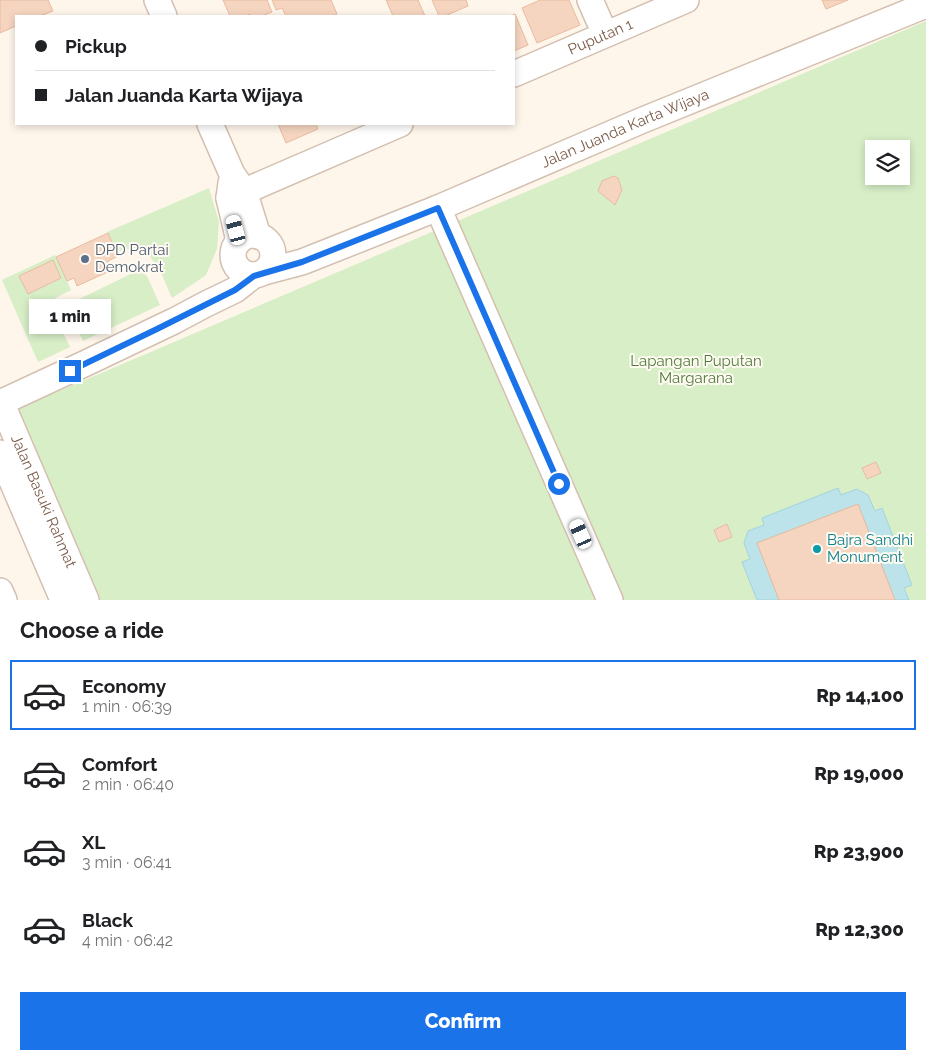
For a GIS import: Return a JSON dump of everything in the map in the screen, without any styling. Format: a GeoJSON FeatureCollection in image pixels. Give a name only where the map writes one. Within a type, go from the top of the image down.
{"type":"FeatureCollection","features":[{"type":"Feature","properties":{"kind":"street"},"geometry":{"type":"LineString","coordinates":[[157,0],[164,15]]}},
{"type":"Feature","properties":{"kind":"street"},"geometry":{"type":"LineString","coordinates":[[590,0],[605,34]]}},
{"type":"Feature","properties":{"kind":"street","name":"Puputan 1"},"geometry":{"type":"LineString","coordinates":[[515,74],[686,0]]}},
{"type":"Feature","properties":{"kind":"street","name":"Jalan Juanda Karta Wijaya"},"geometry":{"type":"LineString","coordinates":[[0,402],[174,321],[235,290],[259,274],[302,262],[438,208],[643,120],[926,4]]}},
{"type":"Feature","properties":{"kind":"street"},"geometry":{"type":"LineString","coordinates":[[210,125],[235,188],[251,247]]}},
{"type":"Feature","properties":{"kind":"street"},"geometry":{"type":"LineString","coordinates":[[235,188],[397,125]]}},
{"type":"Feature","properties":{"kind":"street"},"geometry":{"type":"LineString","coordinates":[[438,208],[610,600]]}},
{"type":"Feature","properties":{"kind":"street"},"geometry":{"type":"LineString","coordinates":[[251,247],[273,257],[272,264],[259,274]]}},
{"type":"Feature","properties":{"kind":"street"},"geometry":{"type":"LineString","coordinates":[[206,304],[219,282],[251,247],[304,249],[323,253]]}},
{"type":"Feature","properties":{"kind":"street","name":"Jalan Basuki Rahmat"},"geometry":{"type":"LineString","coordinates":[[0,402],[86,600]]}},
{"type":"Feature","properties":{"kind":"street","name":"Jalan Basuki Rahmat"},"geometry":{"type":"LineString","coordinates":[[0,453],[63,600]]}},
{"type":"Feature","properties":{"kind":"street"},"geometry":{"type":"LineString","coordinates":[[0,591],[4,600]]}},
{"type":"Feature","properties":{"kind":"green space","name":"Lapangan Puputan Margarana"},"geometry":{"type":"Polygon","coordinates":[[[926,21],[926,600],[98,600],[17,409],[926,21]]]}},
{"type":"Feature","properties":{"kind":"green space"},"geometry":{"type":"Polygon","coordinates":[[[209,188],[219,222],[217,249],[206,275],[172,298],[154,261],[147,254],[139,250],[129,249],[117,252],[107,232],[209,188]]]}},
{"type":"Feature","properties":{"kind":"green space"},"geometry":{"type":"Polygon","coordinates":[[[55,255],[71,290],[56,298],[50,306],[70,347],[38,362],[2,280],[55,255]]]}},
{"type":"Feature","properties":{"kind":"green space"},"geometry":{"type":"Polygon","coordinates":[[[137,271],[147,276],[160,305],[83,341],[69,306],[73,302],[137,271]]]}},
{"type":"Feature","properties":{"kind":"water"},"geometry":{"type":"Polygon","coordinates":[[[838,488],[841,495],[857,489],[868,495],[875,511],[882,508],[912,585],[904,588],[909,600],[895,600],[858,504],[757,543],[779,600],[757,600],[742,562],[750,559],[744,543],[748,531],[764,525],[762,518],[838,488]]]}},
{"type":"Feature","properties":{"kind":"building"},"geometry":{"type":"Polygon","coordinates":[[[0,0],[48,0],[53,11],[43,15],[15,15],[15,26],[0,33],[0,0]]]}},
{"type":"Feature","properties":{"kind":"building"},"geometry":{"type":"Polygon","coordinates":[[[223,0],[267,0],[272,12],[264,15],[230,15],[223,0]]]}},
{"type":"Feature","properties":{"kind":"building"},"geometry":{"type":"Polygon","coordinates":[[[272,0],[331,0],[337,14],[286,15],[282,8],[276,10],[272,0]]]}},
{"type":"Feature","properties":{"kind":"building"},"geometry":{"type":"Polygon","coordinates":[[[386,0],[418,0],[425,15],[393,15],[386,0]]]}},
{"type":"Feature","properties":{"kind":"building"},"geometry":{"type":"Polygon","coordinates":[[[432,0],[466,0],[468,6],[447,15],[439,15],[432,0]]]}},
{"type":"Feature","properties":{"kind":"building"},"geometry":{"type":"Polygon","coordinates":[[[540,0],[569,0],[580,25],[537,43],[522,8],[540,0]]]}},
{"type":"Feature","properties":{"kind":"building"},"geometry":{"type":"Polygon","coordinates":[[[822,0],[848,0],[826,9],[822,0]]]}},
{"type":"Feature","properties":{"kind":"building"},"geometry":{"type":"Polygon","coordinates":[[[515,14],[528,45],[515,51],[515,15],[513,15],[515,14]]]}},
{"type":"Feature","properties":{"kind":"building"},"geometry":{"type":"Polygon","coordinates":[[[278,125],[316,125],[318,129],[286,143],[278,125]]]}},
{"type":"Feature","properties":{"kind":"building"},"geometry":{"type":"Polygon","coordinates":[[[614,176],[618,178],[622,190],[615,205],[598,191],[602,181],[614,176]]]}},
{"type":"Feature","properties":{"kind":"building","name":"DPD Partai Demokrat"},"geometry":{"type":"Polygon","coordinates":[[[108,233],[118,256],[108,261],[112,270],[77,286],[74,278],[67,281],[56,257],[108,233]]]}},
{"type":"Feature","properties":{"kind":"building"},"geometry":{"type":"Polygon","coordinates":[[[53,260],[61,278],[28,294],[19,276],[53,260]]]}},
{"type":"Feature","properties":{"kind":"building"},"geometry":{"type":"Polygon","coordinates":[[[876,462],[881,473],[867,479],[862,468],[876,462]]]}},
{"type":"Feature","properties":{"kind":"building","name":"Bajra Sandhi Monument"},"geometry":{"type":"Polygon","coordinates":[[[858,504],[895,600],[779,600],[757,543],[858,504]]]}},
{"type":"Feature","properties":{"kind":"building"},"geometry":{"type":"Polygon","coordinates":[[[727,524],[732,537],[719,542],[714,530],[727,524]]]}},
{"type":"Feature","properties":{"kind":"place","name":"DPD Partai Demokrat"},"geometry":{"type":"Point","coordinates":[85,259]}},
{"type":"Feature","properties":{"kind":"place","name":"Bajra Sandhi Monument"},"geometry":{"type":"Point","coordinates":[817,549]}},
{"type":"Feature","properties":{"kind":"route"},"geometry":{"type":"LineString","coordinates":[[70,371],[235,290],[254,276],[302,262],[438,208],[559,484]]}}]}
